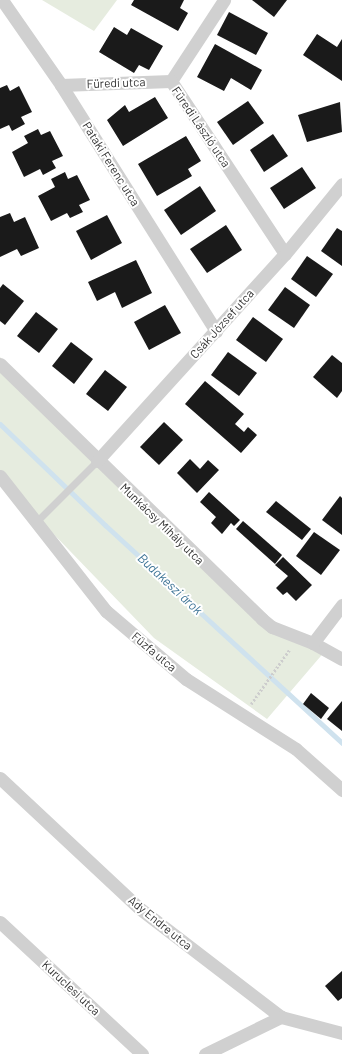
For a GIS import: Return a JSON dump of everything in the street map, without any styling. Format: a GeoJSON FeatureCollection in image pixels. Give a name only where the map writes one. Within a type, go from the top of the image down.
{"type":"FeatureCollection","features":[{"type":"Feature","properties":{"kind":"street","name":"Pataki Ferenc utca"},"geometry":{"type":"LineString","coordinates":[[2,0],[61,85],[216,331]]}},
{"type":"Feature","properties":{"kind":"street","name":"Füredi László utca"},"geometry":{"type":"LineString","coordinates":[[224,0],[171,81],[285,254]]}},
{"type":"Feature","properties":{"kind":"street","name":"Füredi utca"},"geometry":{"type":"LineString","coordinates":[[61,85],[171,81]]}},
{"type":"Feature","properties":{"kind":"street","name":"Csák József utca"},"geometry":{"type":"LineString","coordinates":[[97,461],[285,254],[342,184]]}},
{"type":"Feature","properties":{"kind":"street","name":"Munkácsy Mihály utca"},"geometry":{"type":"LineString","coordinates":[[0,364],[97,461],[262,619],[272,627],[314,643],[342,659]]}},
{"type":"Feature","properties":{"kind":"street","name":"Fűzfa utca"},"geometry":{"type":"LineString","coordinates":[[0,476],[35,523],[106,611],[186,679],[296,749],[342,790]]}},
{"type":"Feature","properties":{"kind":"street"},"geometry":{"type":"LineString","coordinates":[[314,643],[342,605]]}},
{"type":"Feature","properties":{"kind":"street","name":"Ady Endre utca"},"geometry":{"type":"LineString","coordinates":[[0,778],[139,908],[281,1016],[342,1033]]}},
{"type":"Feature","properties":{"kind":"street","name":"Kuruclesi utca"},"geometry":{"type":"LineString","coordinates":[[0,922],[142,1054]]}},
{"type":"Feature","properties":{"kind":"street"},"geometry":{"type":"LineString","coordinates":[[205,1054],[281,1016]]}},
{"type":"Feature","properties":{"kind":"lane"},"geometry":{"type":"LineString","coordinates":[[35,523],[97,461]]}},
{"type":"Feature","properties":{"kind":"path"},"geometry":{"type":"LineString","coordinates":[[242,715],[280,666]]}},
{"type":"Feature","properties":{"kind":"shaded area"},"geometry":{"type":"Polygon","coordinates":[[[42,0],[117,0],[94,31],[42,0]]]}},
{"type":"Feature","properties":{"kind":"shaded area"},"geometry":{"type":"Polygon","coordinates":[[[0,357],[42,405],[246,600],[296,639],[326,650],[267,719],[154,638],[41,521],[0,470],[0,357]]]}},
{"type":"Feature","properties":{"kind":"building"},"geometry":{"type":"Polygon","coordinates":[[[134,0],[184,0],[180,8],[188,13],[178,31],[131,5],[134,0]]]}},
{"type":"Feature","properties":{"kind":"building"},"geometry":{"type":"Polygon","coordinates":[[[252,0],[287,0],[274,17],[252,0]]]}},
{"type":"Feature","properties":{"kind":"building"},"geometry":{"type":"Polygon","coordinates":[[[229,12],[268,33],[256,55],[217,35],[229,12]]]}},
{"type":"Feature","properties":{"kind":"building"},"geometry":{"type":"Polygon","coordinates":[[[114,27],[127,35],[131,28],[163,46],[149,70],[139,65],[134,73],[99,52],[114,27]]]}},
{"type":"Feature","properties":{"kind":"building"},"geometry":{"type":"Polygon","coordinates":[[[317,34],[337,47],[342,39],[342,81],[303,55],[317,34]]]}},
{"type":"Feature","properties":{"kind":"building"},"geometry":{"type":"Polygon","coordinates":[[[215,44],[262,70],[251,90],[231,78],[224,91],[197,77],[215,44]]]}},
{"type":"Feature","properties":{"kind":"building"},"geometry":{"type":"Polygon","coordinates":[[[7,85],[10,91],[19,86],[32,112],[21,117],[25,124],[12,131],[9,125],[0,129],[0,88],[7,85]]]}},
{"type":"Feature","properties":{"kind":"building"},"geometry":{"type":"Polygon","coordinates":[[[155,97],[168,118],[123,146],[107,120],[125,105],[129,112],[155,97]]]}},
{"type":"Feature","properties":{"kind":"building"},"geometry":{"type":"Polygon","coordinates":[[[248,101],[264,123],[233,145],[217,122],[248,101]]]}},
{"type":"Feature","properties":{"kind":"building"},"geometry":{"type":"Polygon","coordinates":[[[340,102],[342,132],[307,142],[298,115],[340,102]]]}},
{"type":"Feature","properties":{"kind":"building"},"geometry":{"type":"Polygon","coordinates":[[[38,129],[41,135],[50,131],[63,156],[52,161],[56,168],[43,175],[40,169],[24,177],[12,152],[28,143],[24,136],[38,129]]]}},
{"type":"Feature","properties":{"kind":"building"},"geometry":{"type":"Polygon","coordinates":[[[273,134],[288,156],[264,172],[250,150],[273,134]]]}},
{"type":"Feature","properties":{"kind":"building"},"geometry":{"type":"Polygon","coordinates":[[[186,136],[201,161],[188,169],[192,176],[157,196],[138,164],[186,136]]]}},
{"type":"Feature","properties":{"kind":"building"},"geometry":{"type":"Polygon","coordinates":[[[302,167],[316,188],[284,209],[270,188],[302,167]]]}},
{"type":"Feature","properties":{"kind":"building"},"geometry":{"type":"Polygon","coordinates":[[[65,172],[68,179],[77,175],[90,200],[79,205],[83,212],[70,218],[67,213],[51,221],[38,196],[55,187],[51,179],[65,172]]]}},
{"type":"Feature","properties":{"kind":"building"},"geometry":{"type":"Polygon","coordinates":[[[200,186],[216,211],[181,235],[164,210],[200,186]]]}},
{"type":"Feature","properties":{"kind":"building"},"geometry":{"type":"Polygon","coordinates":[[[10,213],[14,222],[25,217],[39,248],[21,256],[17,249],[0,257],[0,217],[10,213]]]}},
{"type":"Feature","properties":{"kind":"building"},"geometry":{"type":"Polygon","coordinates":[[[107,215],[122,243],[91,260],[76,231],[107,215]]]}},
{"type":"Feature","properties":{"kind":"building"},"geometry":{"type":"Polygon","coordinates":[[[226,225],[242,250],[207,273],[190,249],[226,225]]]}},
{"type":"Feature","properties":{"kind":"building"},"geometry":{"type":"Polygon","coordinates":[[[337,228],[342,231],[342,266],[321,251],[337,228]]]}},
{"type":"Feature","properties":{"kind":"building"},"geometry":{"type":"Polygon","coordinates":[[[307,256],[333,274],[316,297],[291,279],[307,256]]]}},
{"type":"Feature","properties":{"kind":"building"},"geometry":{"type":"Polygon","coordinates":[[[136,260],[152,293],[122,308],[115,292],[97,301],[88,282],[136,260]]]}},
{"type":"Feature","properties":{"kind":"building"},"geometry":{"type":"Polygon","coordinates":[[[3,284],[24,301],[5,325],[0,321],[0,288],[3,284]]]}},
{"type":"Feature","properties":{"kind":"building"},"geometry":{"type":"Polygon","coordinates":[[[285,287],[310,305],[294,328],[268,310],[285,287]]]}},
{"type":"Feature","properties":{"kind":"building"},"geometry":{"type":"Polygon","coordinates":[[[165,305],[181,333],[149,350],[134,322],[165,305]]]}},
{"type":"Feature","properties":{"kind":"building"},"geometry":{"type":"Polygon","coordinates":[[[36,312],[58,329],[39,353],[17,336],[36,312]]]}},
{"type":"Feature","properties":{"kind":"building"},"geometry":{"type":"Polygon","coordinates":[[[253,317],[283,339],[266,362],[236,340],[253,317]]]}},
{"type":"Feature","properties":{"kind":"building"},"geometry":{"type":"Polygon","coordinates":[[[71,342],[93,359],[74,384],[52,366],[71,342]]]}},
{"type":"Feature","properties":{"kind":"building"},"geometry":{"type":"Polygon","coordinates":[[[228,352],[257,373],[239,396],[211,375],[228,352]]]}},
{"type":"Feature","properties":{"kind":"building"},"geometry":{"type":"Polygon","coordinates":[[[332,355],[342,363],[342,391],[337,398],[313,377],[332,355]]]}},
{"type":"Feature","properties":{"kind":"building"},"geometry":{"type":"Polygon","coordinates":[[[105,370],[127,387],[108,411],[86,394],[105,370]]]}},
{"type":"Feature","properties":{"kind":"building"},"geometry":{"type":"Polygon","coordinates":[[[205,381],[244,414],[235,424],[244,432],[248,427],[257,435],[241,453],[185,404],[205,381]]]}},
{"type":"Feature","properties":{"kind":"building"},"geometry":{"type":"Polygon","coordinates":[[[164,422],[183,440],[159,465],[140,447],[164,422]]]}},
{"type":"Feature","properties":{"kind":"building"},"geometry":{"type":"Polygon","coordinates":[[[190,459],[200,469],[208,460],[219,470],[197,493],[177,473],[190,459]]]}},
{"type":"Feature","properties":{"kind":"building"},"geometry":{"type":"Polygon","coordinates":[[[209,492],[240,520],[234,526],[231,523],[222,534],[211,523],[216,517],[200,502],[209,492]]]}},
{"type":"Feature","properties":{"kind":"building"},"geometry":{"type":"Polygon","coordinates":[[[340,496],[342,498],[342,535],[322,520],[340,496]]]}},
{"type":"Feature","properties":{"kind":"building"},"geometry":{"type":"Polygon","coordinates":[[[276,501],[311,529],[302,540],[266,512],[276,501]]]}},
{"type":"Feature","properties":{"kind":"building"},"geometry":{"type":"Polygon","coordinates":[[[243,521],[282,555],[275,564],[236,529],[243,521]]]}},
{"type":"Feature","properties":{"kind":"building"},"geometry":{"type":"Polygon","coordinates":[[[314,532],[340,550],[321,575],[296,556],[314,532]]]}},
{"type":"Feature","properties":{"kind":"building"},"geometry":{"type":"Polygon","coordinates":[[[283,557],[312,585],[296,601],[287,592],[283,595],[276,588],[288,576],[275,565],[283,557]]]}},
{"type":"Feature","properties":{"kind":"building"},"geometry":{"type":"Polygon","coordinates":[[[311,693],[329,708],[321,719],[303,704],[311,693]]]}},
{"type":"Feature","properties":{"kind":"building"},"geometry":{"type":"Polygon","coordinates":[[[342,701],[342,731],[327,719],[342,701]]]}},
{"type":"Feature","properties":{"kind":"building"},"geometry":{"type":"Polygon","coordinates":[[[342,971],[342,998],[338,1001],[325,986],[342,971]]]}},
{"type":"Feature","properties":{"kind":"waterway","name":"Budakeszi árok"},"geometry":{"type":"LineString","coordinates":[[0,424],[105,525],[342,743]]}}]}
